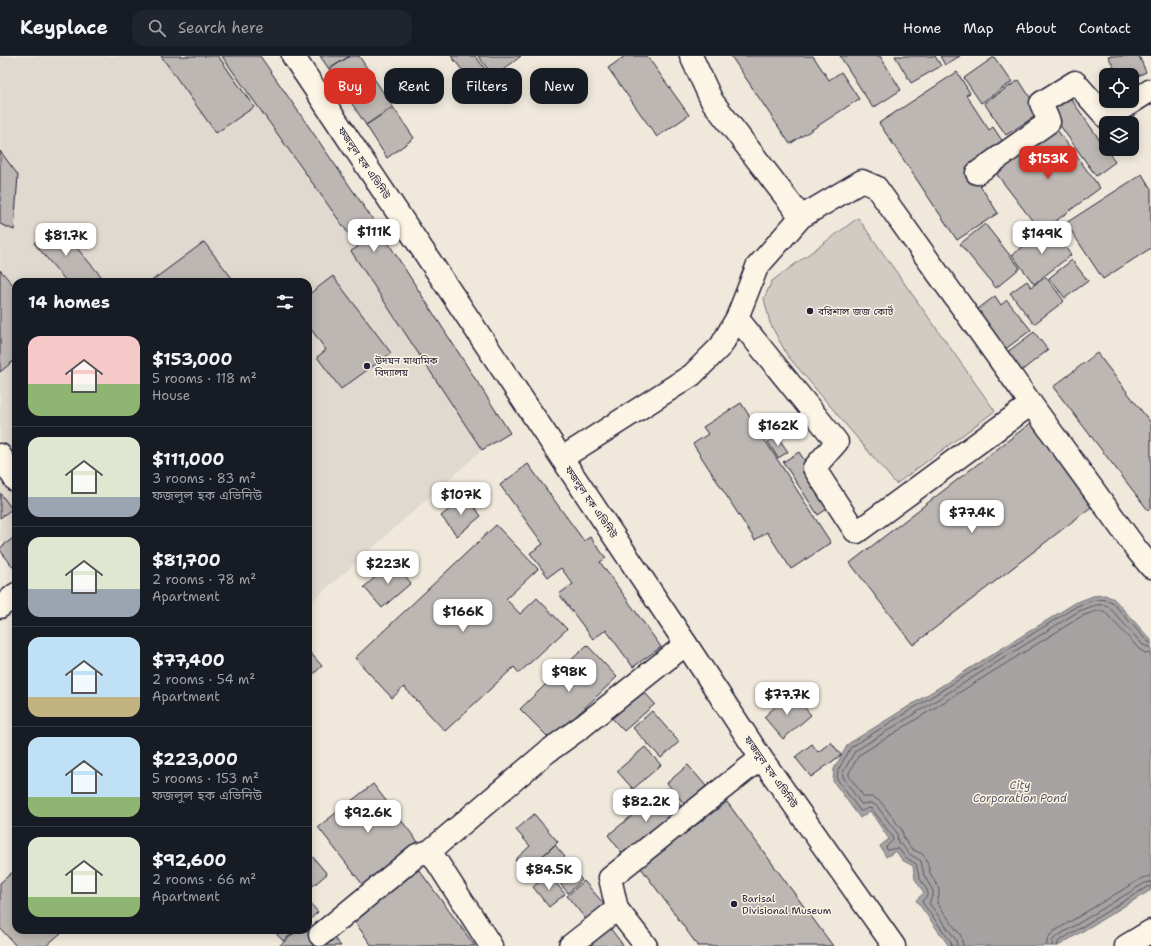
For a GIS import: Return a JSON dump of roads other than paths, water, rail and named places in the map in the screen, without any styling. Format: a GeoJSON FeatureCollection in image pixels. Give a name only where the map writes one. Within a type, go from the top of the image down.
{"type":"FeatureCollection","features":[{"type":"Feature","properties":{"kind":"main road","name":"ফজলুল হক এভিনিউ"},"geometry":{"type":"LineString","coordinates":[[293,56],[761,758],[894,946]]}},
{"type":"Feature","properties":{"kind":"main road"},"geometry":{"type":"LineString","coordinates":[[691,56],[712,101],[801,217]]}},
{"type":"Feature","properties":{"kind":"main road"},"geometry":{"type":"LineString","coordinates":[[977,173],[1049,122],[1041,103],[1074,82],[1107,118],[1151,90]]}},
{"type":"Feature","properties":{"kind":"main road"},"geometry":{"type":"LineString","coordinates":[[562,458],[692,375],[721,346],[737,318],[757,266],[801,217],[862,181],[876,187],[1031,404],[1151,567]]}},
{"type":"Feature","properties":{"kind":"main road"},"geometry":{"type":"LineString","coordinates":[[737,318],[837,442],[814,468],[854,531],[857,532],[1031,404]]}},
{"type":"Feature","properties":{"kind":"main road"},"geometry":{"type":"LineString","coordinates":[[0,455],[12,474]]}},
{"type":"Feature","properties":{"kind":"main road"},"geometry":{"type":"LineString","coordinates":[[0,607],[12,597]]}},
{"type":"Feature","properties":{"kind":"main road"},"geometry":{"type":"LineString","coordinates":[[320,935],[417,855],[430,851],[547,752],[583,726],[686,644]]}},
{"type":"Feature","properties":{"kind":"main road"},"geometry":{"type":"LineString","coordinates":[[646,946],[617,910],[610,878],[761,758]]}},
{"type":"Feature","properties":{"kind":"main road"},"geometry":{"type":"LineString","coordinates":[[430,851],[491,946]]}},
{"type":"Feature","properties":{"kind":"main road"},"geometry":{"type":"LineString","coordinates":[[570,946],[617,910]]}},
{"type":"Feature","properties":{"kind":"main road"},"geometry":{"type":"LineString","coordinates":[[1126,946],[1151,931]]}},
{"type":"Feature","properties":{"kind":"water","name":"City Corporation Pond"},"geometry":{"type":"Polygon","coordinates":[[[1105,595],[1114,599],[1151,640],[1151,890],[1058,946],[949,946],[916,900],[924,893],[915,879],[913,866],[902,860],[896,851],[886,857],[880,846],[889,839],[870,811],[860,818],[833,781],[834,769],[848,744],[1075,603],[1093,596],[1105,595]]]}},
{"type":"Feature","properties":{"kind":"place","name":"বরিশাল জজ কোর্ট"},"geometry":{"type":"Point","coordinates":[810,311]}},
{"type":"Feature","properties":{"kind":"place","name":"উদয়ন মাধ্যমিক বিদ্যালয়"},"geometry":{"type":"Point","coordinates":[367,366]}},
{"type":"Feature","properties":{"kind":"place","name":"Barisal Divisional Museum"},"geometry":{"type":"Point","coordinates":[734,904]}}]}
